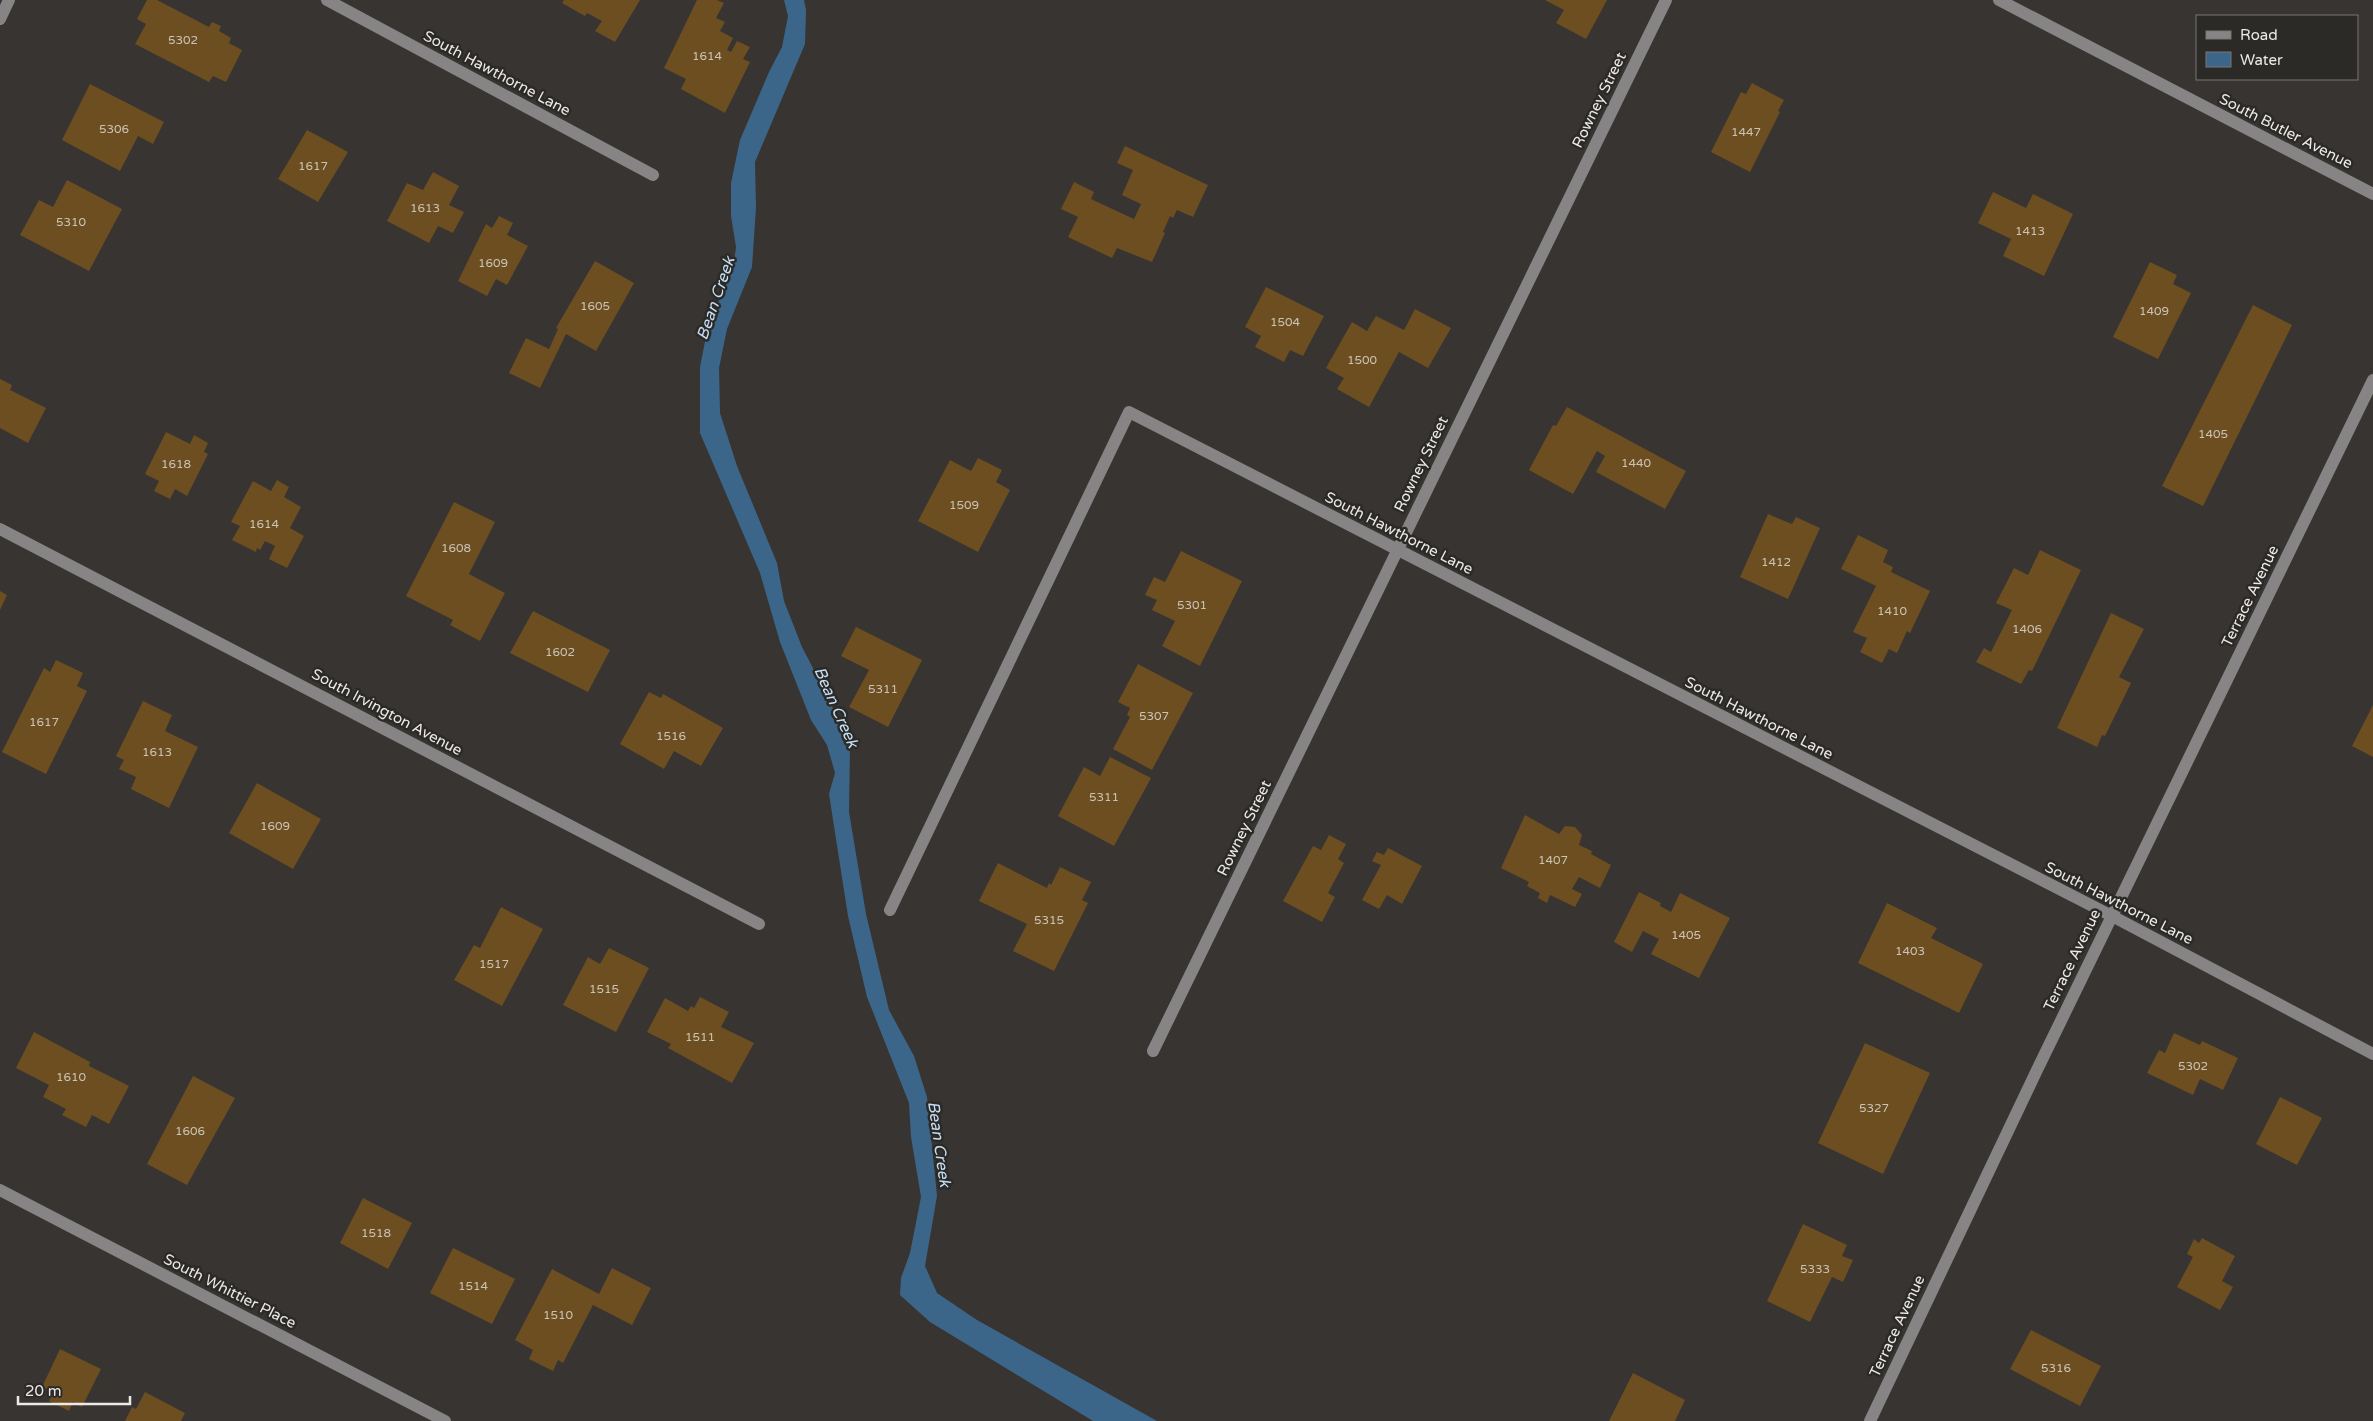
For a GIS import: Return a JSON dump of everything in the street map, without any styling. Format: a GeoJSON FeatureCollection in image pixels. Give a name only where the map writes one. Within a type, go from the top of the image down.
{"type":"FeatureCollection","features":[{"type":"Feature","properties":{"kind":"street"},"geometry":{"type":"LineString","coordinates":[[0,18],[9,0]]}},
{"type":"Feature","properties":{"kind":"street","name":"South Hawthorne Lane"},"geometry":{"type":"LineString","coordinates":[[326,0],[653,175]]}},
{"type":"Feature","properties":{"kind":"street","name":"Rowney Street"},"geometry":{"type":"LineString","coordinates":[[1153,1051],[1666,0]]}},
{"type":"Feature","properties":{"kind":"street","name":"South Butler Avenue"},"geometry":{"type":"LineString","coordinates":[[1999,0],[2373,194]]}},
{"type":"Feature","properties":{"kind":"street","name":"Terrace Avenue"},"geometry":{"type":"LineString","coordinates":[[1870,1421],[2112,916],[2373,380]]}},
{"type":"Feature","properties":{"kind":"street","name":"South Hawthorne Lane"},"geometry":{"type":"LineString","coordinates":[[890,910],[1129,412],[2112,916],[2373,1054]]}},
{"type":"Feature","properties":{"kind":"street","name":"South Irvington Avenue"},"geometry":{"type":"LineString","coordinates":[[0,528],[759,924]]}},
{"type":"Feature","properties":{"kind":"street","name":"South Whittier Place"},"geometry":{"type":"LineString","coordinates":[[0,1190],[445,1421]]}},
{"type":"Feature","properties":{"kind":"water"},"geometry":{"type":"Polygon","coordinates":[[[784,0],[804,0],[806,10],[805,44],[755,162],[756,208],[752,267],[727,329],[719,368],[720,413],[737,466],[777,563],[784,601],[802,647],[828,697],[850,747],[849,812],[866,914],[889,1010],[914,1056],[927,1097],[937,1196],[925,1266],[937,1293],[977,1320],[1157,1421],[1093,1421],[930,1322],[900,1295],[901,1278],[910,1253],[921,1197],[911,1137],[909,1103],[867,997],[848,916],[829,794],[835,773],[827,745],[811,720],[780,642],[760,573],[700,433],[700,367],[708,326],[733,269],[736,247],[731,216],[731,183],[740,140],[769,72],[782,47],[788,16],[784,0]]]}},
{"type":"Feature","properties":{"kind":"building"},"geometry":{"type":"Polygon","coordinates":[[[147,0],[157,0],[209,27],[212,22],[221,26],[219,31],[231,38],[229,43],[242,50],[226,82],[213,76],[209,82],[135,44],[146,24],[137,19],[147,0]]]}},
{"type":"Feature","properties":{"kind":"building"},"geometry":{"type":"Polygon","coordinates":[[[564,0],[640,0],[615,42],[595,31],[602,21],[587,13],[585,16],[562,3],[564,0]]]}},
{"type":"Feature","properties":{"kind":"building"},"geometry":{"type":"Polygon","coordinates":[[[697,0],[717,0],[724,3],[716,18],[725,22],[720,31],[733,38],[727,50],[731,52],[737,41],[750,47],[743,59],[750,62],[725,113],[681,89],[686,79],[664,68],[697,0]]]}},
{"type":"Feature","properties":{"kind":"building"},"geometry":{"type":"Polygon","coordinates":[[[1545,0],[1607,0],[1586,39],[1556,23],[1564,10],[1545,0]]]}},
{"type":"Feature","properties":{"kind":"building"},"geometry":{"type":"Polygon","coordinates":[[[1752,83],[1784,100],[1778,111],[1780,112],[1750,172],[1711,152],[1741,92],[1746,94],[1752,83]]]}},
{"type":"Feature","properties":{"kind":"building"},"geometry":{"type":"Polygon","coordinates":[[[90,84],[164,122],[153,144],[138,136],[120,171],[62,140],[90,84]]]}},
{"type":"Feature","properties":{"kind":"building"},"geometry":{"type":"Polygon","coordinates":[[[307,130],[348,152],[318,202],[278,179],[307,130]]]}},
{"type":"Feature","properties":{"kind":"building"},"geometry":{"type":"Polygon","coordinates":[[[1125,146],[1208,185],[1193,217],[1177,210],[1173,218],[1170,216],[1163,232],[1165,233],[1152,262],[1117,248],[1112,258],[1068,237],[1078,217],[1061,209],[1074,182],[1094,192],[1091,199],[1134,219],[1141,204],[1122,195],[1133,170],[1117,163],[1125,146]]]}},
{"type":"Feature","properties":{"kind":"building"},"geometry":{"type":"Polygon","coordinates":[[[433,172],[459,186],[449,205],[464,212],[453,233],[438,226],[429,243],[387,221],[407,183],[423,190],[433,172]]]}},
{"type":"Feature","properties":{"kind":"building"},"geometry":{"type":"Polygon","coordinates":[[[67,180],[122,209],[89,271],[20,235],[39,200],[53,207],[67,180]]]}},
{"type":"Feature","properties":{"kind":"building"},"geometry":{"type":"Polygon","coordinates":[[[1993,192],[2026,208],[2033,194],[2073,214],[2044,276],[2003,256],[2011,239],[1978,223],[1993,192]]]}},
{"type":"Feature","properties":{"kind":"building"},"geometry":{"type":"Polygon","coordinates":[[[499,216],[513,223],[507,235],[528,246],[507,285],[496,279],[487,296],[458,281],[486,224],[492,228],[499,216]]]}},
{"type":"Feature","properties":{"kind":"building"},"geometry":{"type":"Polygon","coordinates":[[[595,261],[634,283],[596,351],[566,334],[540,388],[509,373],[526,338],[549,349],[558,329],[556,328],[595,261]]]}},
{"type":"Feature","properties":{"kind":"building"},"geometry":{"type":"Polygon","coordinates":[[[2150,262],[2177,275],[2173,284],[2191,293],[2158,359],[2113,337],[2150,262]]]}},
{"type":"Feature","properties":{"kind":"building"},"geometry":{"type":"Polygon","coordinates":[[[1266,287],[1324,316],[1303,356],[1290,350],[1284,362],[1255,347],[1261,336],[1245,327],[1266,287]]]}},
{"type":"Feature","properties":{"kind":"building"},"geometry":{"type":"Polygon","coordinates":[[[2253,305],[2292,325],[2203,506],[2162,486],[2253,305]]]}},
{"type":"Feature","properties":{"kind":"building"},"geometry":{"type":"Polygon","coordinates":[[[1415,309],[1451,328],[1428,368],[1399,352],[1369,407],[1337,389],[1344,378],[1326,368],[1352,322],[1367,331],[1376,316],[1404,330],[1415,309]]]}},
{"type":"Feature","properties":{"kind":"building"},"geometry":{"type":"Polygon","coordinates":[[[0,379],[12,385],[10,390],[46,408],[28,443],[0,428],[0,379]]]}},
{"type":"Feature","properties":{"kind":"building"},"geometry":{"type":"Polygon","coordinates":[[[1567,407],[1686,471],[1665,509],[1596,472],[1605,456],[1597,451],[1573,494],[1529,470],[1553,425],[1556,426],[1567,407]]]}},
{"type":"Feature","properties":{"kind":"building"},"geometry":{"type":"Polygon","coordinates":[[[166,432],[190,444],[194,435],[208,443],[204,452],[208,454],[187,496],[175,489],[170,499],[154,491],[159,481],[145,474],[166,432]]]}},
{"type":"Feature","properties":{"kind":"building"},"geometry":{"type":"Polygon","coordinates":[[[978,458],[1002,470],[996,482],[1010,490],[978,552],[918,521],[950,460],[971,471],[978,458]]]}},
{"type":"Feature","properties":{"kind":"building"},"geometry":{"type":"Polygon","coordinates":[[[277,480],[289,487],[284,497],[301,507],[290,528],[304,536],[287,568],[269,559],[275,546],[265,541],[260,550],[257,548],[256,552],[232,540],[240,526],[231,522],[253,481],[271,491],[277,480]]]}},
{"type":"Feature","properties":{"kind":"building"},"geometry":{"type":"Polygon","coordinates":[[[454,502],[495,522],[469,574],[505,593],[480,641],[450,625],[453,620],[406,596],[454,502]]]}},
{"type":"Feature","properties":{"kind":"building"},"geometry":{"type":"Polygon","coordinates":[[[1768,514],[1792,524],[1796,517],[1820,528],[1788,599],[1740,577],[1768,514]]]}},
{"type":"Feature","properties":{"kind":"building"},"geometry":{"type":"Polygon","coordinates":[[[1858,535],[1888,550],[1883,562],[1893,567],[1891,572],[1930,591],[1910,633],[1907,631],[1897,653],[1889,649],[1882,663],[1860,652],[1867,638],[1853,632],[1876,586],[1841,569],[1858,535]]]}},
{"type":"Feature","properties":{"kind":"building"},"geometry":{"type":"Polygon","coordinates":[[[2040,550],[2081,570],[2032,671],[2029,670],[2021,684],[1976,662],[1984,648],[1991,652],[2012,610],[1996,603],[2014,568],[2028,575],[2040,550]]]}},
{"type":"Feature","properties":{"kind":"building"},"geometry":{"type":"Polygon","coordinates":[[[1181,551],[1242,581],[1200,666],[1162,646],[1175,621],[1152,610],[1157,600],[1145,595],[1154,577],[1165,582],[1181,551]]]}},
{"type":"Feature","properties":{"kind":"building"},"geometry":{"type":"Polygon","coordinates":[[[0,591],[7,595],[0,610],[0,591]]]}},
{"type":"Feature","properties":{"kind":"building"},"geometry":{"type":"Polygon","coordinates":[[[533,611],[610,650],[588,692],[510,653],[533,611]]]}},
{"type":"Feature","properties":{"kind":"building"},"geometry":{"type":"Polygon","coordinates":[[[2111,613],[2144,629],[2119,677],[2131,683],[2105,736],[2102,735],[2097,747],[2057,728],[2111,613]]]}},
{"type":"Feature","properties":{"kind":"building"},"geometry":{"type":"Polygon","coordinates":[[[856,627],[922,660],[888,727],[849,707],[869,670],[841,656],[856,627]]]}},
{"type":"Feature","properties":{"kind":"building"},"geometry":{"type":"Polygon","coordinates":[[[56,660],[83,673],[77,686],[87,691],[46,774],[2,752],[44,668],[50,672],[56,660]]]}},
{"type":"Feature","properties":{"kind":"building"},"geometry":{"type":"Polygon","coordinates":[[[1138,664],[1193,693],[1152,770],[1113,749],[1130,717],[1127,715],[1130,708],[1118,702],[1138,664]]]}},
{"type":"Feature","properties":{"kind":"building"},"geometry":{"type":"Polygon","coordinates":[[[649,692],[661,698],[663,694],[723,728],[701,766],[674,751],[664,769],[620,744],[649,692]]]}},
{"type":"Feature","properties":{"kind":"building"},"geometry":{"type":"Polygon","coordinates":[[[143,701],[172,715],[165,731],[198,747],[169,808],[131,789],[136,777],[119,769],[124,760],[116,756],[143,701]]]}},
{"type":"Feature","properties":{"kind":"building"},"geometry":{"type":"Polygon","coordinates":[[[2373,705],[2373,757],[2352,746],[2373,705]]]}},
{"type":"Feature","properties":{"kind":"building"},"geometry":{"type":"Polygon","coordinates":[[[1110,757],[1151,778],[1114,846],[1058,816],[1084,767],[1100,776],[1110,757]]]}},
{"type":"Feature","properties":{"kind":"building"},"geometry":{"type":"Polygon","coordinates":[[[257,783],[321,819],[293,869],[229,833],[257,783]]]}},
{"type":"Feature","properties":{"kind":"building"},"geometry":{"type":"Polygon","coordinates":[[[1525,815],[1559,834],[1565,826],[1575,827],[1582,835],[1579,845],[1592,851],[1591,854],[1611,865],[1600,888],[1579,877],[1572,889],[1582,894],[1575,907],[1550,895],[1547,903],[1538,898],[1540,893],[1527,886],[1529,882],[1501,868],[1525,815]]]}},
{"type":"Feature","properties":{"kind":"building"},"geometry":{"type":"Polygon","coordinates":[[[1329,835],[1346,844],[1338,859],[1344,863],[1328,893],[1335,897],[1322,922],[1283,901],[1313,846],[1321,850],[1329,835]]]}},
{"type":"Feature","properties":{"kind":"building"},"geometry":{"type":"Polygon","coordinates":[[[1388,848],[1422,866],[1402,904],[1387,895],[1379,909],[1362,900],[1381,865],[1372,861],[1377,852],[1384,855],[1388,848]]]}},
{"type":"Feature","properties":{"kind":"building"},"geometry":{"type":"Polygon","coordinates":[[[998,863],[1047,888],[1049,883],[1051,885],[1060,867],[1091,882],[1082,900],[1088,903],[1054,971],[1013,951],[1027,924],[979,901],[998,863]]]}},
{"type":"Feature","properties":{"kind":"building"},"geometry":{"type":"Polygon","coordinates":[[[1639,892],[1661,903],[1660,906],[1671,912],[1680,893],[1730,918],[1699,978],[1651,954],[1659,939],[1643,931],[1632,952],[1614,942],[1639,892]]]}},
{"type":"Feature","properties":{"kind":"building"},"geometry":{"type":"Polygon","coordinates":[[[1887,903],[1937,928],[1931,938],[1983,964],[1959,1013],[1858,963],[1887,903]]]}},
{"type":"Feature","properties":{"kind":"building"},"geometry":{"type":"Polygon","coordinates":[[[501,907],[543,929],[502,1006],[454,980],[474,945],[480,948],[501,907]]]}},
{"type":"Feature","properties":{"kind":"building"},"geometry":{"type":"Polygon","coordinates":[[[609,948],[649,968],[616,1032],[563,1005],[588,957],[600,964],[609,948]]]}},
{"type":"Feature","properties":{"kind":"building"},"geometry":{"type":"Polygon","coordinates":[[[700,997],[729,1012],[721,1027],[754,1043],[732,1083],[668,1048],[671,1044],[647,1032],[665,998],[688,1011],[691,1006],[694,1008],[700,997]]]}},
{"type":"Feature","properties":{"kind":"building"},"geometry":{"type":"Polygon","coordinates":[[[34,1032],[90,1062],[89,1066],[129,1086],[109,1124],[92,1115],[86,1127],[62,1115],[66,1109],[43,1097],[49,1085],[16,1068],[34,1032]]]}},
{"type":"Feature","properties":{"kind":"building"},"geometry":{"type":"Polygon","coordinates":[[[2174,1033],[2200,1045],[2202,1041],[2238,1058],[2223,1090],[2200,1079],[2193,1095],[2147,1073],[2159,1050],[2165,1053],[2174,1033]]]}},
{"type":"Feature","properties":{"kind":"building"},"geometry":{"type":"Polygon","coordinates":[[[1865,1043],[1930,1073],[1883,1174],[1818,1143],[1865,1043]]]}},
{"type":"Feature","properties":{"kind":"building"},"geometry":{"type":"Polygon","coordinates":[[[193,1076],[235,1098],[187,1185],[147,1164],[193,1076]]]}},
{"type":"Feature","properties":{"kind":"building"},"geometry":{"type":"Polygon","coordinates":[[[2280,1097],[2322,1118],[2297,1165],[2256,1144],[2280,1097]]]}},
{"type":"Feature","properties":{"kind":"building"},"geometry":{"type":"Polygon","coordinates":[[[363,1198],[412,1223],[388,1269],[340,1243],[363,1198]]]}},
{"type":"Feature","properties":{"kind":"building"},"geometry":{"type":"Polygon","coordinates":[[[1803,1224],[1847,1245],[1842,1256],[1853,1260],[1843,1282],[1832,1277],[1810,1322],[1767,1301],[1803,1224]]]}},
{"type":"Feature","properties":{"kind":"building"},"geometry":{"type":"Polygon","coordinates":[[[2202,1238],[2235,1256],[2222,1281],[2233,1287],[2220,1310],[2177,1287],[2193,1257],[2187,1254],[2194,1239],[2199,1243],[2202,1238]]]}},
{"type":"Feature","properties":{"kind":"building"},"geometry":{"type":"Polygon","coordinates":[[[453,1248],[515,1279],[492,1324],[430,1293],[453,1248]]]}},
{"type":"Feature","properties":{"kind":"building"},"geometry":{"type":"Polygon","coordinates":[[[612,1268],[651,1288],[632,1325],[593,1305],[563,1363],[558,1360],[553,1371],[529,1359],[533,1350],[515,1340],[552,1269],[599,1294],[612,1268]]]}},
{"type":"Feature","properties":{"kind":"building"},"geometry":{"type":"Polygon","coordinates":[[[2031,1330],[2101,1366],[2080,1406],[2010,1369],[2031,1330]]]}},
{"type":"Feature","properties":{"kind":"building"},"geometry":{"type":"Polygon","coordinates":[[[60,1349],[101,1369],[82,1407],[73,1402],[69,1411],[49,1401],[53,1392],[42,1387],[60,1349]]]}},
{"type":"Feature","properties":{"kind":"building"},"geometry":{"type":"Polygon","coordinates":[[[1633,1373],[1685,1400],[1675,1421],[1609,1421],[1633,1373]]]}},
{"type":"Feature","properties":{"kind":"building"},"geometry":{"type":"Polygon","coordinates":[[[145,1392],[185,1413],[181,1421],[125,1421],[132,1407],[136,1409],[145,1392]]]}},
{"type":"Feature","properties":{"kind":"water label","name":"Bean Creek"},"geometry":{"type":"Point","coordinates":[715,298]}},
{"type":"Feature","properties":{"kind":"water label","name":"Bean Creek"},"geometry":{"type":"Point","coordinates":[837,707]}},
{"type":"Feature","properties":{"kind":"water label","name":"Bean Creek"},"geometry":{"type":"Point","coordinates":[940,1144]}}]}
